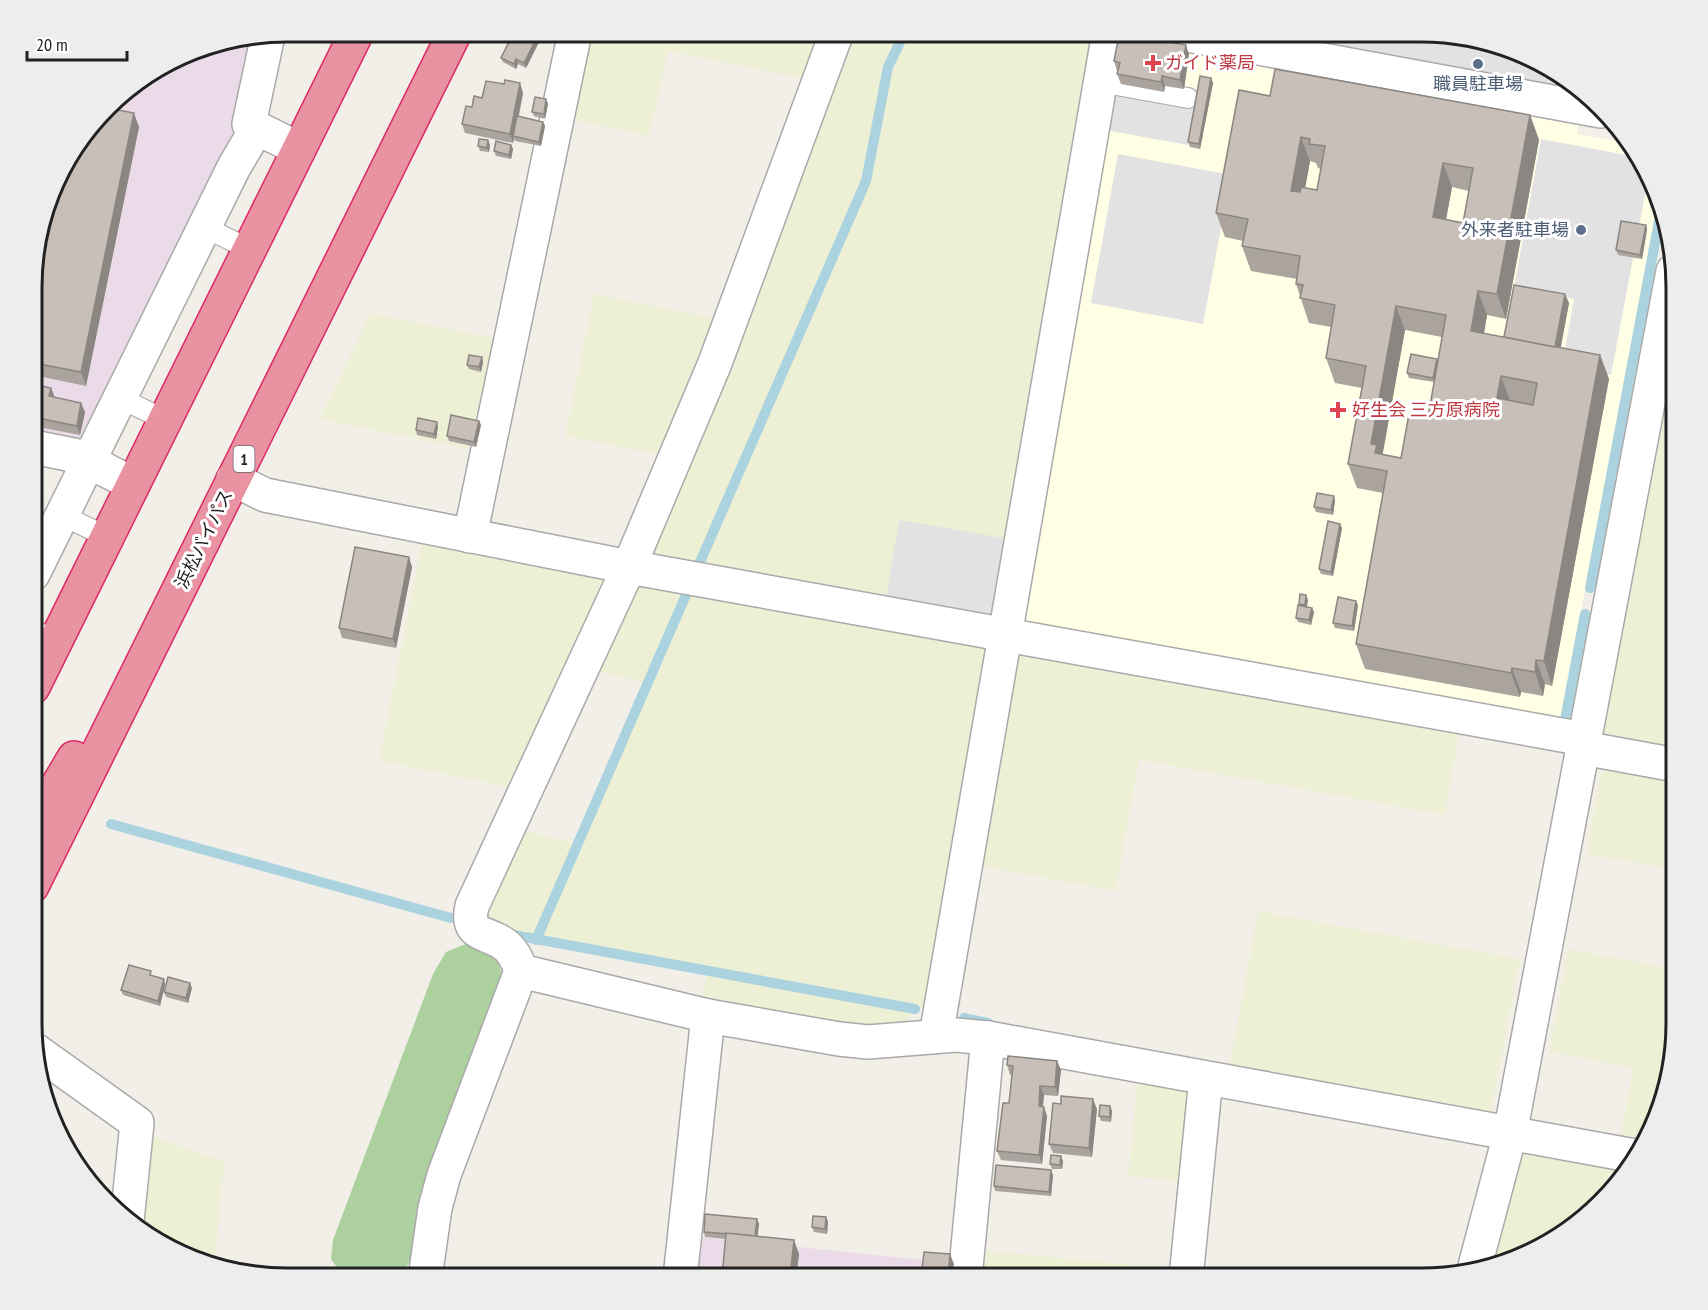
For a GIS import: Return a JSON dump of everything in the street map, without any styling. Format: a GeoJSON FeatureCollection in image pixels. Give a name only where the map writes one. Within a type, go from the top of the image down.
{"type":"FeatureCollection","features":[{"type":"Feature","properties":{"kind":"highway"},"geometry":{"type":"LineString","coordinates":[[44,636],[107,537],[352,42]]}},
{"type":"Feature","properties":{"kind":"highway","name":"浜松バイパス"},"geometry":{"type":"LineString","coordinates":[[42,866],[450,42]]}},
{"type":"Feature","properties":{"kind":"highway"},"geometry":{"type":"LineString","coordinates":[[42,812],[199,548]]}},
{"type":"Feature","properties":{"kind":"street"},"geometry":{"type":"LineString","coordinates":[[470,536],[573,42]]}},
{"type":"Feature","properties":{"kind":"street"},"geometry":{"type":"LineString","coordinates":[[426,1268],[435,1208],[444,1175],[521,971],[510,949],[500,941],[479,934],[472,926],[469,916],[472,906],[629,567],[729,329],[833,42]]}},
{"type":"Feature","properties":{"kind":"street"},"geometry":{"type":"LineString","coordinates":[[936,1036],[1107,42]]}},
{"type":"Feature","properties":{"kind":"street"},"geometry":{"type":"LineString","coordinates":[[266,43],[249,124],[299,149]]}},
{"type":"Feature","properties":{"kind":"street"},"geometry":{"type":"LineString","coordinates":[[1299,43],[1587,108]]}},
{"type":"Feature","properties":{"kind":"street"},"geometry":{"type":"LineString","coordinates":[[42,556],[204,227],[257,128]]}},
{"type":"Feature","properties":{"kind":"street"},"geometry":{"type":"LineString","coordinates":[[1476,1262],[1510,1134],[1666,308]]}},
{"type":"Feature","properties":{"kind":"street"},"geometry":{"type":"LineString","coordinates":[[42,449],[78,456],[133,484]]}},
{"type":"Feature","properties":{"kind":"street"},"geometry":{"type":"LineString","coordinates":[[233,479],[265,495],[470,536],[1584,743],[1666,763]]}},
{"type":"Feature","properties":{"kind":"street"},"geometry":{"type":"LineString","coordinates":[[521,971],[708,1016],[868,1042],[936,1036],[988,1038],[1627,1155]]}},
{"type":"Feature","properties":{"kind":"street"},"geometry":{"type":"LineString","coordinates":[[681,1268],[708,1016]]}},
{"type":"Feature","properties":{"kind":"street"},"geometry":{"type":"LineString","coordinates":[[966,1268],[988,1038]]}},
{"type":"Feature","properties":{"kind":"street"},"geometry":{"type":"LineString","coordinates":[[44,1057],[137,1123],[128,1209]]}},
{"type":"Feature","properties":{"kind":"street"},"geometry":{"type":"LineString","coordinates":[[1187,1268],[1206,1078]]}},
{"type":"Feature","properties":{"kind":"lane"},"geometry":{"type":"LineString","coordinates":[[1100,82],[1188,98]]}},
{"type":"Feature","properties":{"kind":"lane"},"geometry":{"type":"LineString","coordinates":[[204,227],[249,249]]}},
{"type":"Feature","properties":{"kind":"lane"},"geometry":{"type":"LineString","coordinates":[[120,398],[165,420]]}},
{"type":"Feature","properties":{"kind":"lane"},"geometry":{"type":"LineString","coordinates":[[62,515],[107,537]]}},
{"type":"Feature","properties":{"kind":"shaded area"},"geometry":{"type":"Polygon","coordinates":[[[583,42],[822,42],[809,80],[668,51],[649,136],[567,119],[583,42]]]}},
{"type":"Feature","properties":{"kind":"shaded area"},"geometry":{"type":"Polygon","coordinates":[[[843,42],[897,42],[886,66],[863,180],[694,569],[655,562],[648,547],[843,42]]]}},
{"type":"Feature","properties":{"kind":"shaded area"},"geometry":{"type":"Polygon","coordinates":[[[903,42],[1094,42],[1009,539],[885,603],[700,570],[868,182],[891,68],[903,42]]]}},
{"type":"Feature","properties":{"kind":"shaded area","name":"好生会 三方原病院"},"geometry":{"type":"Polygon","coordinates":[[[1127,42],[1160,42],[1579,119],[1577,134],[1618,141],[1625,151],[1641,179],[1655,215],[1561,717],[1552,723],[1032,629],[1021,615],[1119,48],[1127,42]]]}},
{"type":"Feature","properties":{"kind":"shaded area"},"geometry":{"type":"Polygon","coordinates":[[[1312,42],[1421,42],[1453,44],[1484,50],[1515,61],[1565,89],[1312,44],[1312,42]]]}},
{"type":"Feature","properties":{"kind":"shaded area"},"geometry":{"type":"Polygon","coordinates":[[[256,44],[237,140],[84,447],[42,439],[44,255],[50,224],[61,193],[83,151],[93,138],[114,114],[151,83],[179,67],[208,55],[256,44]]]}},
{"type":"Feature","properties":{"kind":"shaded area"},"geometry":{"type":"Polygon","coordinates":[[[1112,91],[1195,107],[1188,145],[1105,130],[1112,91]]]}},
{"type":"Feature","properties":{"kind":"shaded area","name":"外来者駐車場"},"geometry":{"type":"Polygon","coordinates":[[[1541,139],[1627,155],[1646,190],[1611,375],[1562,366],[1574,299],[1514,288],[1541,139]]]}},
{"type":"Feature","properties":{"kind":"shaded area"},"geometry":{"type":"Polygon","coordinates":[[[1118,154],[1231,175],[1203,324],[1091,303],[1118,154]]]}},
{"type":"Feature","properties":{"kind":"shaded area"},"geometry":{"type":"Polygon","coordinates":[[[594,294],[722,319],[665,456],[565,436],[594,294]]]}},
{"type":"Feature","properties":{"kind":"shaded area"},"geometry":{"type":"Polygon","coordinates":[[[371,313],[500,339],[477,451],[319,419],[371,313]]]}},
{"type":"Feature","properties":{"kind":"shaded area"},"geometry":{"type":"Polygon","coordinates":[[[1666,374],[1666,752],[1609,742],[1600,728],[1666,374]]]}},
{"type":"Feature","properties":{"kind":"shaded area"},"geometry":{"type":"Polygon","coordinates":[[[899,520],[1009,539],[995,622],[885,603],[899,520]]]}},
{"type":"Feature","properties":{"kind":"shaded area"},"geometry":{"type":"Polygon","coordinates":[[[423,536],[601,572],[609,586],[515,788],[379,761],[423,536]]]}},
{"type":"Feature","properties":{"kind":"shaded area"},"geometry":{"type":"Polygon","coordinates":[[[647,580],[686,588],[645,683],[592,670],[629,590],[647,580]]]}},
{"type":"Feature","properties":{"kind":"shaded area"},"geometry":{"type":"Polygon","coordinates":[[[692,589],[991,642],[928,1009],[539,938],[692,589]]]}},
{"type":"Feature","properties":{"kind":"shaded area"},"geometry":{"type":"Polygon","coordinates":[[[1028,649],[1460,727],[1445,815],[1139,760],[1116,891],[978,866],[1014,659],[1028,649]]]}},
{"type":"Feature","properties":{"kind":"shaded area"},"geometry":{"type":"Polygon","coordinates":[[[1615,764],[1666,772],[1666,868],[1586,854],[1601,774],[1615,764]]]}},
{"type":"Feature","properties":{"kind":"shaded area"},"geometry":{"type":"Polygon","coordinates":[[[518,829],[575,843],[534,937],[487,926],[481,911],[518,829]]]}},
{"type":"Feature","properties":{"kind":"shaded area"},"geometry":{"type":"Polygon","coordinates":[[[1258,911],[1520,959],[1491,1112],[1230,1064],[1258,911]]]}},
{"type":"Feature","properties":{"kind":"shaded area"},"geometry":{"type":"Polygon","coordinates":[[[1568,949],[1666,967],[1664,1055],[1653,1102],[1637,1138],[1621,1135],[1633,1068],[1549,1052],[1568,949]]]}},
{"type":"Feature","properties":{"kind":"shaded area"},"geometry":{"type":"Polygon","coordinates":[[[707,974],[913,1012],[900,1030],[858,1033],[701,1003],[707,974]]]}},
{"type":"Feature","properties":{"kind":"shaded area"},"geometry":{"type":"Polygon","coordinates":[[[1138,1076],[1195,1086],[1185,1182],[1128,1176],[1138,1076]]]}},
{"type":"Feature","properties":{"kind":"shaded area"},"geometry":{"type":"Polygon","coordinates":[[[148,1134],[224,1162],[215,1257],[179,1243],[140,1218],[148,1134]]]}},
{"type":"Feature","properties":{"kind":"shaded area"},"geometry":{"type":"Polygon","coordinates":[[[1524,1149],[1619,1166],[1594,1196],[1557,1227],[1529,1243],[1487,1259],[1515,1155],[1524,1149]]]}},
{"type":"Feature","properties":{"kind":"shaded area"},"geometry":{"type":"Polygon","coordinates":[[[701,1237],[954,1263],[953,1268],[698,1268],[701,1237]]]}},
{"type":"Feature","properties":{"kind":"shaded area"},"geometry":{"type":"Polygon","coordinates":[[[980,1250],[1167,1268],[978,1268],[980,1250]]]}},
{"type":"Feature","properties":{"kind":"green space"},"geometry":{"type":"Polygon","coordinates":[[[468,943],[494,953],[502,973],[499,995],[417,1240],[408,1265],[405,1268],[338,1268],[331,1259],[333,1240],[433,974],[446,952],[468,943]]]}},
{"type":"Feature","properties":{"kind":"building"},"geometry":{"type":"Polygon","coordinates":[[[509,42],[534,42],[524,63],[516,59],[514,64],[501,58],[509,42]]]}},
{"type":"Feature","properties":{"kind":"building","name":"ガイド薬局"},"geometry":{"type":"Polygon","coordinates":[[[1118,42],[1169,42],[1186,45],[1180,80],[1162,76],[1161,82],[1117,74],[1120,63],[1114,61],[1118,42]]]}},
{"type":"Feature","properties":{"kind":"building"},"geometry":{"type":"Polygon","coordinates":[[[1275,69],[1530,115],[1497,294],[1478,291],[1471,331],[1600,355],[1544,661],[1536,660],[1535,672],[1512,668],[1511,673],[1356,644],[1387,471],[1348,464],[1366,366],[1326,358],[1335,305],[1300,298],[1303,285],[1296,284],[1300,256],[1242,246],[1248,219],[1216,213],[1239,90],[1270,96],[1275,69]],[[1301,137],[1291,191],[1300,192],[1301,187],[1317,190],[1325,146],[1309,144],[1310,139],[1301,137]],[[1443,163],[1433,217],[1463,223],[1473,168],[1443,163]],[[1396,306],[1371,444],[1377,445],[1375,453],[1401,458],[1409,414],[1428,417],[1446,315],[1396,306]],[[1501,376],[1497,398],[1533,405],[1537,383],[1501,376]]]}},
{"type":"Feature","properties":{"kind":"building"},"geometry":{"type":"Polygon","coordinates":[[[1200,76],[1211,78],[1199,144],[1188,142],[1200,76]]]}},
{"type":"Feature","properties":{"kind":"building"},"geometry":{"type":"Polygon","coordinates":[[[505,80],[520,83],[510,134],[462,124],[466,106],[472,107],[474,96],[482,98],[486,81],[504,84],[505,80]]]}},
{"type":"Feature","properties":{"kind":"building"},"geometry":{"type":"Polygon","coordinates":[[[535,97],[546,99],[544,114],[532,112],[535,97]]]}},
{"type":"Feature","properties":{"kind":"building"},"geometry":{"type":"Polygon","coordinates":[[[118,110],[134,113],[81,372],[42,365],[44,255],[50,224],[67,179],[83,151],[118,110]]]}},
{"type":"Feature","properties":{"kind":"building"},"geometry":{"type":"Polygon","coordinates":[[[517,116],[543,122],[539,142],[513,136],[517,116]]]}},
{"type":"Feature","properties":{"kind":"building"},"geometry":{"type":"Polygon","coordinates":[[[479,139],[488,140],[487,148],[478,146],[479,139]]]}},
{"type":"Feature","properties":{"kind":"building"},"geometry":{"type":"Polygon","coordinates":[[[496,141],[511,145],[509,155],[494,151],[496,141]]]}},
{"type":"Feature","properties":{"kind":"building"},"geometry":{"type":"Polygon","coordinates":[[[1621,221],[1646,225],[1640,255],[1616,250],[1621,221]]]}},
{"type":"Feature","properties":{"kind":"building"},"geometry":{"type":"Polygon","coordinates":[[[1514,285],[1565,294],[1555,347],[1504,337],[1514,285]]]}},
{"type":"Feature","properties":{"kind":"building"},"geometry":{"type":"Polygon","coordinates":[[[1411,354],[1437,359],[1433,378],[1407,373],[1411,354]]]}},
{"type":"Feature","properties":{"kind":"building"},"geometry":{"type":"Polygon","coordinates":[[[469,355],[482,357],[479,367],[467,365],[469,355]]]}},
{"type":"Feature","properties":{"kind":"building"},"geometry":{"type":"Polygon","coordinates":[[[42,386],[51,388],[49,396],[81,403],[77,426],[42,419],[42,386]]]}},
{"type":"Feature","properties":{"kind":"building"},"geometry":{"type":"Polygon","coordinates":[[[451,415],[479,421],[474,442],[447,436],[451,415]]]}},
{"type":"Feature","properties":{"kind":"building"},"geometry":{"type":"Polygon","coordinates":[[[418,418],[437,422],[434,434],[416,430],[418,418]]]}},
{"type":"Feature","properties":{"kind":"building"},"geometry":{"type":"Polygon","coordinates":[[[1317,493],[1334,496],[1331,510],[1314,507],[1317,493]]]}},
{"type":"Feature","properties":{"kind":"building"},"geometry":{"type":"Polygon","coordinates":[[[1328,521],[1340,524],[1331,572],[1319,569],[1328,521]]]}},
{"type":"Feature","properties":{"kind":"building"},"geometry":{"type":"Polygon","coordinates":[[[355,547],[409,557],[393,639],[339,628],[355,547]]]}},
{"type":"Feature","properties":{"kind":"building"},"geometry":{"type":"Polygon","coordinates":[[[1300,594],[1306,595],[1305,605],[1299,604],[1300,594]]]}},
{"type":"Feature","properties":{"kind":"building"},"geometry":{"type":"Polygon","coordinates":[[[1338,597],[1356,601],[1352,626],[1333,623],[1338,597]]]}},
{"type":"Feature","properties":{"kind":"building"},"geometry":{"type":"Polygon","coordinates":[[[1298,605],[1312,608],[1309,620],[1296,618],[1298,605]]]}},
{"type":"Feature","properties":{"kind":"building"},"geometry":{"type":"Polygon","coordinates":[[[129,965],[151,971],[150,975],[164,979],[158,1001],[121,990],[129,965]]]}},
{"type":"Feature","properties":{"kind":"building"},"geometry":{"type":"Polygon","coordinates":[[[168,977],[190,983],[186,998],[164,992],[168,977]]]}},
{"type":"Feature","properties":{"kind":"building"},"geometry":{"type":"Polygon","coordinates":[[[1008,1056],[1057,1061],[1055,1087],[1040,1086],[1039,1106],[1044,1107],[1039,1155],[997,1151],[1003,1103],[1009,1103],[1013,1066],[1007,1065],[1008,1056]]]}},
{"type":"Feature","properties":{"kind":"building"},"geometry":{"type":"Polygon","coordinates":[[[1061,1096],[1093,1099],[1089,1148],[1049,1144],[1053,1103],[1061,1104],[1061,1096]]]}},
{"type":"Feature","properties":{"kind":"building"},"geometry":{"type":"Polygon","coordinates":[[[1100,1105],[1110,1106],[1110,1117],[1099,1116],[1100,1105]]]}},
{"type":"Feature","properties":{"kind":"building"},"geometry":{"type":"Polygon","coordinates":[[[1051,1155],[1061,1156],[1060,1165],[1050,1164],[1051,1155]]]}},
{"type":"Feature","properties":{"kind":"building"},"geometry":{"type":"Polygon","coordinates":[[[996,1165],[1051,1170],[1049,1192],[994,1186],[996,1165]]]}},
{"type":"Feature","properties":{"kind":"building"},"geometry":{"type":"Polygon","coordinates":[[[705,1214],[757,1219],[755,1236],[704,1232],[705,1214]]]}},
{"type":"Feature","properties":{"kind":"building"},"geometry":{"type":"Polygon","coordinates":[[[813,1216],[826,1217],[825,1229],[812,1227],[813,1216]]]}},
{"type":"Feature","properties":{"kind":"building"},"geometry":{"type":"Polygon","coordinates":[[[726,1233],[794,1240],[791,1268],[723,1268],[726,1233]]]}},
{"type":"Feature","properties":{"kind":"building"},"geometry":{"type":"Polygon","coordinates":[[[924,1252],[950,1254],[949,1268],[922,1268],[924,1252]]]}},
{"type":"Feature","properties":{"kind":"waterway"},"geometry":{"type":"LineString","coordinates":[[697,569],[866,181],[888,67],[900,42]]}},
{"type":"Feature","properties":{"kind":"waterway"},"geometry":{"type":"LineString","coordinates":[[1590,588],[1658,225]]}},
{"type":"Feature","properties":{"kind":"waterway"},"geometry":{"type":"LineString","coordinates":[[536,940],[689,588]]}},
{"type":"Feature","properties":{"kind":"waterway"},"geometry":{"type":"LineString","coordinates":[[1565,720],[1585,614]]}},
{"type":"Feature","properties":{"kind":"waterway"},"geometry":{"type":"LineString","coordinates":[[111,824],[451,918]]}},
{"type":"Feature","properties":{"kind":"waterway"},"geometry":{"type":"LineString","coordinates":[[508,934],[915,1009]]}},
{"type":"Feature","properties":{"kind":"waterway"},"geometry":{"type":"LineString","coordinates":[[964,1018],[988,1023]]}},
{"type":"Feature","properties":{"kind":"place","name":"ガイド薬局"},"geometry":{"type":"Point","coordinates":[1153,63]}},
{"type":"Feature","properties":{"kind":"place","name":"職員駐車場"},"geometry":{"type":"Point","coordinates":[1478,64]}},
{"type":"Feature","properties":{"kind":"place","name":"外来者駐車場"},"geometry":{"type":"Point","coordinates":[1581,230]}},
{"type":"Feature","properties":{"kind":"place","name":"好生会 三方原病院"},"geometry":{"type":"Point","coordinates":[1338,410]}}]}
